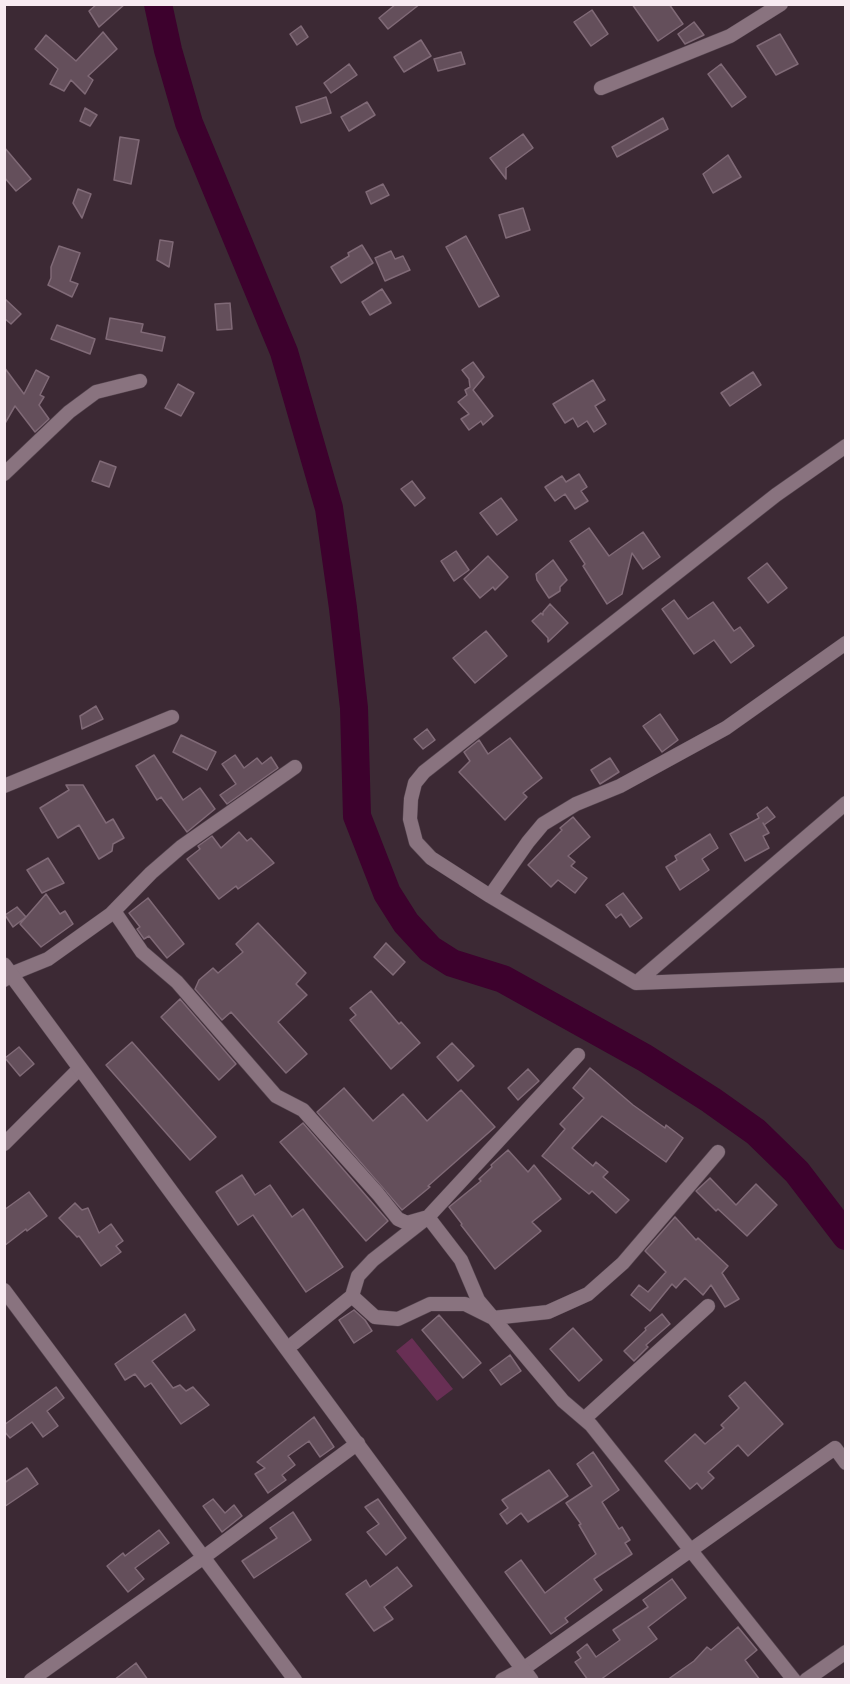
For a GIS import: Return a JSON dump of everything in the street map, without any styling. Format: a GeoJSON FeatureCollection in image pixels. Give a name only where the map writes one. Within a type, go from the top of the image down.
{"type":"FeatureCollection","features":[{"type":"Feature","properties":{"kind":"street"},"geometry":{"type":"LineString","coordinates":[[601,88],[730,36],[781,4]]}},
{"type":"Feature","properties":{"kind":"street"},"geometry":{"type":"LineString","coordinates":[[4,474],[69,412],[96,392],[140,381]]}},
{"type":"Feature","properties":{"kind":"street"},"geometry":{"type":"LineString","coordinates":[[845,448],[776,495],[424,772],[415,783],[410,819],[416,842],[431,858],[636,983],[846,975]]}},
{"type":"Feature","properties":{"kind":"street"},"geometry":{"type":"LineString","coordinates":[[490,896],[543,824],[576,804],[620,786],[726,728],[846,643]]}},
{"type":"Feature","properties":{"kind":"street"},"geometry":{"type":"LineString","coordinates":[[4,786],[171,717]]}},
{"type":"Feature","properties":{"kind":"street"},"geometry":{"type":"LineString","coordinates":[[295,767],[182,847],[151,873],[114,911],[48,959],[7,973],[358,1443],[527,1675]]}},
{"type":"Feature","properties":{"kind":"street"},"geometry":{"type":"LineString","coordinates":[[636,983],[846,803]]}},
{"type":"Feature","properties":{"kind":"street"},"geometry":{"type":"LineString","coordinates":[[114,911],[142,952],[177,982],[276,1096],[303,1110],[398,1219],[407,1224],[428,1217]]}},
{"type":"Feature","properties":{"kind":"street"},"geometry":{"type":"LineString","coordinates":[[294,1342],[352,1296],[358,1276],[374,1260],[428,1217],[578,1055]]}},
{"type":"Feature","properties":{"kind":"street"},"geometry":{"type":"LineString","coordinates":[[4,1144],[80,1068]]}},
{"type":"Feature","properties":{"kind":"street"},"geometry":{"type":"LineString","coordinates":[[352,1296],[375,1317],[398,1319],[430,1304],[465,1304],[493,1318],[548,1312],[588,1294],[623,1263],[718,1152]]}},
{"type":"Feature","properties":{"kind":"street"},"geometry":{"type":"LineString","coordinates":[[428,1217],[461,1260],[478,1300],[563,1401],[591,1425],[794,1680]]}},
{"type":"Feature","properties":{"kind":"street"},"geometry":{"type":"LineString","coordinates":[[4,1290],[295,1680]]}},
{"type":"Feature","properties":{"kind":"street"},"geometry":{"type":"LineString","coordinates":[[584,1419],[708,1306]]}},
{"type":"Feature","properties":{"kind":"street"},"geometry":{"type":"LineString","coordinates":[[31,1680],[204,1557],[358,1443]]}},
{"type":"Feature","properties":{"kind":"street"},"geometry":{"type":"LineString","coordinates":[[502,1680],[527,1675],[692,1549],[835,1448],[846,1463]]}},
{"type":"Feature","properties":{"kind":"street"},"geometry":{"type":"LineString","coordinates":[[806,1680],[846,1653]]}},
{"type":"Feature","properties":{"kind":"shaded area"},"geometry":{"type":"Polygon","coordinates":[[[412,1338],[453,1389],[437,1401],[396,1351],[412,1338]]]}},
{"type":"Feature","properties":{"kind":"building"},"geometry":{"type":"Polygon","coordinates":[[[97,4],[125,4],[99,27],[89,11],[97,4]]]}},
{"type":"Feature","properties":{"kind":"building"},"geometry":{"type":"Polygon","coordinates":[[[396,4],[420,4],[388,29],[379,18],[396,4]]]}},
{"type":"Feature","properties":{"kind":"building"},"geometry":{"type":"Polygon","coordinates":[[[632,4],[669,4],[683,24],[658,41],[632,4]]]}},
{"type":"Feature","properties":{"kind":"building"},"geometry":{"type":"Polygon","coordinates":[[[592,10],[608,34],[591,46],[574,22],[592,10]]]}},
{"type":"Feature","properties":{"kind":"building"},"geometry":{"type":"Polygon","coordinates":[[[694,22],[704,35],[685,44],[678,34],[694,22]]]}},
{"type":"Feature","properties":{"kind":"building"},"geometry":{"type":"Polygon","coordinates":[[[301,26],[308,37],[297,45],[290,34],[301,26]]]}},
{"type":"Feature","properties":{"kind":"building"},"geometry":{"type":"Polygon","coordinates":[[[103,32],[117,49],[88,76],[93,80],[85,94],[71,80],[64,91],[50,84],[58,69],[35,49],[46,35],[76,61],[103,32]]]}},
{"type":"Feature","properties":{"kind":"building"},"geometry":{"type":"Polygon","coordinates":[[[780,34],[798,64],[776,75],[757,46],[780,34]]]}},
{"type":"Feature","properties":{"kind":"building"},"geometry":{"type":"Polygon","coordinates":[[[421,40],[431,56],[404,72],[394,57],[421,40]]]}},
{"type":"Feature","properties":{"kind":"building"},"geometry":{"type":"Polygon","coordinates":[[[461,52],[465,64],[438,71],[434,59],[461,52]]]}},
{"type":"Feature","properties":{"kind":"building"},"geometry":{"type":"Polygon","coordinates":[[[349,64],[357,75],[331,93],[324,83],[349,64]]]}},
{"type":"Feature","properties":{"kind":"building"},"geometry":{"type":"Polygon","coordinates":[[[721,64],[746,97],[732,107],[708,74],[721,64]]]}},
{"type":"Feature","properties":{"kind":"building"},"geometry":{"type":"Polygon","coordinates":[[[326,97],[331,113],[301,123],[296,107],[326,97]]]}},
{"type":"Feature","properties":{"kind":"building"},"geometry":{"type":"Polygon","coordinates":[[[367,102],[375,115],[349,131],[341,117],[367,102]]]}},
{"type":"Feature","properties":{"kind":"building"},"geometry":{"type":"Polygon","coordinates":[[[85,108],[97,115],[90,126],[80,121],[85,108]]]}},
{"type":"Feature","properties":{"kind":"building"},"geometry":{"type":"Polygon","coordinates":[[[663,118],[668,129],[617,157],[612,147],[663,118]]]}},
{"type":"Feature","properties":{"kind":"building"},"geometry":{"type":"Polygon","coordinates":[[[523,134],[533,148],[506,168],[506,179],[490,158],[523,134]]]}},
{"type":"Feature","properties":{"kind":"building"},"geometry":{"type":"Polygon","coordinates":[[[120,137],[139,140],[131,184],[114,180],[120,137]]]}},
{"type":"Feature","properties":{"kind":"building"},"geometry":{"type":"Polygon","coordinates":[[[4,147],[31,179],[16,191],[4,177],[4,147]]]}},
{"type":"Feature","properties":{"kind":"building"},"geometry":{"type":"Polygon","coordinates":[[[728,155],[741,177],[713,193],[703,174],[728,155]]]}},
{"type":"Feature","properties":{"kind":"building"},"geometry":{"type":"Polygon","coordinates":[[[383,184],[389,195],[371,204],[366,192],[383,184]]]}},
{"type":"Feature","properties":{"kind":"building"},"geometry":{"type":"Polygon","coordinates":[[[78,189],[91,194],[82,218],[73,203],[78,189]]]}},
{"type":"Feature","properties":{"kind":"building"},"geometry":{"type":"Polygon","coordinates":[[[523,208],[530,230],[506,238],[499,215],[523,208]]]}},
{"type":"Feature","properties":{"kind":"building"},"geometry":{"type":"Polygon","coordinates":[[[466,236],[499,296],[479,307],[446,247],[466,236]]]}},
{"type":"Feature","properties":{"kind":"building"},"geometry":{"type":"Polygon","coordinates":[[[160,240],[173,242],[169,267],[157,260],[160,240]]]}},
{"type":"Feature","properties":{"kind":"building"},"geometry":{"type":"Polygon","coordinates":[[[362,245],[373,263],[341,283],[331,267],[362,245]]]}},
{"type":"Feature","properties":{"kind":"building"},"geometry":{"type":"Polygon","coordinates":[[[59,246],[80,253],[70,281],[78,284],[72,297],[48,285],[51,278],[51,267],[59,246]]]}},
{"type":"Feature","properties":{"kind":"building"},"geometry":{"type":"Polygon","coordinates":[[[391,251],[395,259],[403,256],[410,270],[385,281],[375,258],[391,251]]]}},
{"type":"Feature","properties":{"kind":"building"},"geometry":{"type":"Polygon","coordinates":[[[382,289],[391,303],[370,315],[362,302],[382,289]]]}},
{"type":"Feature","properties":{"kind":"building"},"geometry":{"type":"Polygon","coordinates":[[[4,298],[21,314],[11,324],[4,318],[4,298]]]}},
{"type":"Feature","properties":{"kind":"building"},"geometry":{"type":"Polygon","coordinates":[[[230,303],[232,329],[217,330],[215,304],[230,303]]]}},
{"type":"Feature","properties":{"kind":"building"},"geometry":{"type":"Polygon","coordinates":[[[110,318],[143,324],[141,332],[165,337],[162,351],[106,339],[110,318]]]}},
{"type":"Feature","properties":{"kind":"building"},"geometry":{"type":"Polygon","coordinates":[[[57,325],[95,339],[90,354],[51,339],[57,325]]]}},
{"type":"Feature","properties":{"kind":"building"},"geometry":{"type":"Polygon","coordinates":[[[473,362],[484,377],[473,390],[493,416],[483,425],[481,421],[469,430],[461,419],[469,414],[458,402],[467,395],[465,390],[470,387],[469,379],[462,370],[473,362]]]}},
{"type":"Feature","properties":{"kind":"building"},"geometry":{"type":"Polygon","coordinates":[[[4,367],[24,394],[36,370],[49,377],[40,395],[44,397],[39,405],[49,419],[35,432],[15,406],[4,425],[4,367]]]}},
{"type":"Feature","properties":{"kind":"building"},"geometry":{"type":"Polygon","coordinates":[[[753,372],[761,385],[730,406],[721,393],[753,372]]]}},
{"type":"Feature","properties":{"kind":"building"},"geometry":{"type":"Polygon","coordinates":[[[593,380],[605,400],[595,406],[606,424],[594,432],[587,421],[578,427],[573,418],[565,423],[553,404],[593,380]]]}},
{"type":"Feature","properties":{"kind":"building"},"geometry":{"type":"Polygon","coordinates":[[[178,384],[194,393],[181,416],[165,408],[178,384]]]}},
{"type":"Feature","properties":{"kind":"building"},"geometry":{"type":"Polygon","coordinates":[[[100,461],[116,467],[109,487],[92,481],[100,461]]]}},
{"type":"Feature","properties":{"kind":"building"},"geometry":{"type":"Polygon","coordinates":[[[579,474],[587,487],[581,491],[588,501],[575,509],[565,494],[555,501],[545,487],[562,476],[566,482],[579,474]]]}},
{"type":"Feature","properties":{"kind":"building"},"geometry":{"type":"Polygon","coordinates":[[[412,481],[425,498],[415,506],[401,489],[412,481]]]}},
{"type":"Feature","properties":{"kind":"building"},"geometry":{"type":"Polygon","coordinates":[[[501,498],[517,520],[497,535],[480,513],[501,498]]]}},
{"type":"Feature","properties":{"kind":"building"},"geometry":{"type":"Polygon","coordinates":[[[589,528],[609,556],[643,532],[660,557],[643,569],[632,553],[622,594],[607,604],[570,541],[589,528]]]}},
{"type":"Feature","properties":{"kind":"building"},"geometry":{"type":"Polygon","coordinates":[[[456,551],[469,570],[454,581],[441,561],[456,551]]]}},
{"type":"Feature","properties":{"kind":"building"},"geometry":{"type":"Polygon","coordinates":[[[488,556],[508,577],[495,590],[493,587],[480,598],[464,579],[488,556]]]}},
{"type":"Feature","properties":{"kind":"building"},"geometry":{"type":"Polygon","coordinates":[[[553,560],[567,580],[560,587],[560,591],[549,598],[537,580],[536,574],[553,560]]]}},
{"type":"Feature","properties":{"kind":"building"},"geometry":{"type":"Polygon","coordinates":[[[767,563],[787,588],[768,603],[748,578],[767,563]]]}},
{"type":"Feature","properties":{"kind":"building"},"geometry":{"type":"Polygon","coordinates":[[[674,600],[688,619],[713,602],[734,631],[740,627],[754,646],[731,663],[714,640],[694,654],[662,609],[674,600]]]}},
{"type":"Feature","properties":{"kind":"building"},"geometry":{"type":"Polygon","coordinates":[[[550,604],[568,623],[548,642],[548,638],[532,621],[541,613],[543,615],[550,604]]]}},
{"type":"Feature","properties":{"kind":"building"},"geometry":{"type":"Polygon","coordinates":[[[486,631],[507,656],[475,683],[453,658],[486,631]]]}},
{"type":"Feature","properties":{"kind":"building"},"geometry":{"type":"Polygon","coordinates":[[[96,706],[103,719],[82,729],[80,716],[96,706]]]}},
{"type":"Feature","properties":{"kind":"building"},"geometry":{"type":"Polygon","coordinates":[[[660,714],[678,740],[662,752],[643,726],[660,714]]]}},
{"type":"Feature","properties":{"kind":"building"},"geometry":{"type":"Polygon","coordinates":[[[427,729],[435,740],[423,749],[414,739],[427,729]]]}},
{"type":"Feature","properties":{"kind":"building"},"geometry":{"type":"Polygon","coordinates":[[[181,735],[216,752],[207,770],[173,752],[181,735]]]}},
{"type":"Feature","properties":{"kind":"building"},"geometry":{"type":"Polygon","coordinates":[[[510,738],[542,778],[523,793],[527,797],[505,820],[459,772],[470,761],[464,752],[479,740],[488,754],[510,738]]]}},
{"type":"Feature","properties":{"kind":"building"},"geometry":{"type":"Polygon","coordinates":[[[154,755],[183,800],[200,788],[215,809],[187,832],[161,797],[157,800],[136,766],[154,755]]]}},
{"type":"Feature","properties":{"kind":"building"},"geometry":{"type":"Polygon","coordinates":[[[235,755],[244,768],[257,758],[262,764],[271,757],[278,768],[227,804],[220,795],[236,784],[222,764],[235,755]]]}},
{"type":"Feature","properties":{"kind":"building"},"geometry":{"type":"Polygon","coordinates":[[[610,758],[619,772],[600,784],[591,770],[610,758]]]}},
{"type":"Feature","properties":{"kind":"building"},"geometry":{"type":"Polygon","coordinates":[[[66,785],[83,785],[106,823],[113,819],[124,838],[113,844],[112,851],[99,859],[79,825],[58,838],[40,808],[69,790],[66,785]]]}},
{"type":"Feature","properties":{"kind":"building"},"geometry":{"type":"Polygon","coordinates":[[[767,807],[775,817],[764,825],[769,833],[763,836],[769,848],[745,861],[730,834],[759,818],[757,814],[767,807]]]}},
{"type":"Feature","properties":{"kind":"building"},"geometry":{"type":"Polygon","coordinates":[[[573,817],[590,837],[568,856],[575,862],[571,866],[587,878],[575,893],[558,880],[551,887],[528,865],[562,830],[560,828],[573,817]]]}},
{"type":"Feature","properties":{"kind":"building"},"geometry":{"type":"Polygon","coordinates":[[[239,832],[247,841],[251,838],[274,863],[238,889],[236,886],[219,899],[187,859],[200,849],[198,846],[212,836],[221,848],[239,832]]]}},
{"type":"Feature","properties":{"kind":"building"},"geometry":{"type":"Polygon","coordinates":[[[710,834],[718,848],[702,859],[709,870],[680,890],[666,867],[677,860],[675,856],[710,834]]]}},
{"type":"Feature","properties":{"kind":"building"},"geometry":{"type":"Polygon","coordinates":[[[48,858],[64,883],[42,893],[27,870],[48,858]]]}},
{"type":"Feature","properties":{"kind":"building"},"geometry":{"type":"Polygon","coordinates":[[[623,893],[642,918],[630,927],[621,914],[616,918],[606,905],[623,893]]]}},
{"type":"Feature","properties":{"kind":"building"},"geometry":{"type":"Polygon","coordinates":[[[46,894],[60,914],[65,911],[73,924],[41,947],[20,924],[46,894]]]}},
{"type":"Feature","properties":{"kind":"building"},"geometry":{"type":"Polygon","coordinates":[[[148,898],[184,944],[167,958],[149,936],[144,939],[137,929],[140,927],[129,913],[148,898]]]}},
{"type":"Feature","properties":{"kind":"building"},"geometry":{"type":"Polygon","coordinates":[[[17,907],[26,917],[13,927],[5,915],[17,907]]]}},
{"type":"Feature","properties":{"kind":"building"},"geometry":{"type":"Polygon","coordinates":[[[258,923],[306,973],[296,984],[307,995],[278,1022],[307,1054],[286,1073],[231,1012],[222,1020],[195,989],[199,980],[213,968],[218,973],[243,952],[236,944],[258,923]]]}},
{"type":"Feature","properties":{"kind":"building"},"geometry":{"type":"Polygon","coordinates":[[[386,943],[405,962],[393,975],[374,957],[386,943]]]}},
{"type":"Feature","properties":{"kind":"building"},"geometry":{"type":"Polygon","coordinates":[[[371,991],[399,1024],[401,1022],[420,1043],[391,1069],[350,1020],[356,1015],[350,1008],[371,991]]]}},
{"type":"Feature","properties":{"kind":"building"},"geometry":{"type":"Polygon","coordinates":[[[180,999],[236,1064],[219,1080],[161,1017],[180,999]]]}},
{"type":"Feature","properties":{"kind":"building"},"geometry":{"type":"Polygon","coordinates":[[[132,1042],[216,1137],[190,1160],[106,1065],[132,1042]]]}},
{"type":"Feature","properties":{"kind":"building"},"geometry":{"type":"Polygon","coordinates":[[[452,1043],[474,1066],[458,1081],[437,1057],[452,1043]]]}},
{"type":"Feature","properties":{"kind":"building"},"geometry":{"type":"Polygon","coordinates":[[[19,1047],[34,1064],[20,1076],[5,1058],[19,1047]]]}},
{"type":"Feature","properties":{"kind":"building"},"geometry":{"type":"Polygon","coordinates":[[[590,1068],[633,1105],[683,1138],[666,1162],[602,1116],[572,1148],[593,1166],[596,1162],[608,1172],[603,1177],[629,1200],[616,1213],[592,1191],[589,1194],[542,1156],[565,1129],[560,1124],[584,1098],[573,1088],[590,1068]]]}},
{"type":"Feature","properties":{"kind":"building"},"geometry":{"type":"Polygon","coordinates":[[[528,1069],[539,1081],[518,1100],[508,1088],[528,1069]]]}},
{"type":"Feature","properties":{"kind":"building"},"geometry":{"type":"Polygon","coordinates":[[[344,1088],[373,1121],[403,1094],[427,1121],[461,1090],[495,1127],[402,1210],[317,1112],[344,1088]]]}},
{"type":"Feature","properties":{"kind":"building"},"geometry":{"type":"Polygon","coordinates":[[[303,1123],[388,1221],[366,1241],[280,1142],[303,1123]]]}},
{"type":"Feature","properties":{"kind":"building"},"geometry":{"type":"Polygon","coordinates":[[[508,1150],[528,1172],[534,1165],[561,1199],[532,1222],[541,1231],[495,1269],[449,1207],[481,1181],[479,1179],[492,1167],[491,1165],[508,1150]]]}},
{"type":"Feature","properties":{"kind":"building"},"geometry":{"type":"Polygon","coordinates":[[[242,1175],[255,1195],[270,1185],[292,1217],[303,1209],[343,1267],[306,1292],[253,1215],[238,1225],[216,1192],[242,1175]]]}},
{"type":"Feature","properties":{"kind":"building"},"geometry":{"type":"Polygon","coordinates":[[[710,1178],[736,1205],[756,1184],[777,1205],[747,1236],[696,1191],[710,1178]]]}},
{"type":"Feature","properties":{"kind":"building"},"geometry":{"type":"Polygon","coordinates":[[[29,1192],[47,1216],[4,1246],[4,1210],[29,1192]]]}},
{"type":"Feature","properties":{"kind":"building"},"geometry":{"type":"Polygon","coordinates":[[[75,1203],[82,1210],[88,1208],[99,1233],[111,1224],[123,1241],[116,1246],[121,1252],[101,1266],[79,1236],[77,1237],[59,1218],[75,1203]]]}},
{"type":"Feature","properties":{"kind":"building"},"geometry":{"type":"Polygon","coordinates":[[[675,1217],[696,1240],[698,1238],[728,1266],[722,1273],[739,1299],[725,1307],[711,1285],[703,1295],[685,1278],[676,1288],[672,1284],[650,1311],[631,1295],[639,1285],[648,1292],[666,1272],[645,1251],[675,1217]]]}},
{"type":"Feature","properties":{"kind":"building"},"geometry":{"type":"Polygon","coordinates":[[[354,1310],[365,1320],[372,1331],[354,1343],[339,1320],[354,1310]]]}},
{"type":"Feature","properties":{"kind":"building"},"geometry":{"type":"Polygon","coordinates":[[[185,1314],[195,1330],[152,1361],[173,1388],[180,1385],[186,1391],[193,1387],[209,1405],[181,1424],[151,1383],[145,1387],[135,1374],[125,1380],[115,1364],[185,1314]]]}},
{"type":"Feature","properties":{"kind":"building"},"geometry":{"type":"Polygon","coordinates":[[[662,1314],[670,1324],[646,1345],[648,1347],[634,1361],[624,1351],[646,1330],[645,1328],[662,1314]]]}},
{"type":"Feature","properties":{"kind":"building"},"geometry":{"type":"Polygon","coordinates":[[[439,1315],[481,1363],[463,1378],[422,1330],[439,1315]]]}},
{"type":"Feature","properties":{"kind":"building"},"geometry":{"type":"Polygon","coordinates":[[[573,1328],[602,1360],[579,1381],[550,1349],[573,1328]]]}},
{"type":"Feature","properties":{"kind":"building"},"geometry":{"type":"Polygon","coordinates":[[[510,1355],[521,1371],[501,1385],[490,1370],[510,1355]]]}},
{"type":"Feature","properties":{"kind":"building"},"geometry":{"type":"Polygon","coordinates":[[[745,1382],[783,1424],[748,1456],[738,1445],[708,1472],[714,1478],[702,1489],[697,1483],[690,1489],[665,1461],[695,1434],[705,1444],[724,1428],[721,1425],[739,1408],[729,1396],[745,1382]]]}},
{"type":"Feature","properties":{"kind":"building"},"geometry":{"type":"Polygon","coordinates":[[[56,1387],[64,1398],[47,1411],[58,1426],[43,1437],[32,1422],[10,1438],[4,1431],[4,1425],[56,1387]]]}},
{"type":"Feature","properties":{"kind":"building"},"geometry":{"type":"Polygon","coordinates":[[[314,1417],[334,1447],[320,1457],[309,1441],[288,1456],[295,1465],[282,1475],[286,1480],[268,1493],[255,1474],[265,1468],[257,1462],[314,1417]]]}},
{"type":"Feature","properties":{"kind":"building"},"geometry":{"type":"Polygon","coordinates":[[[593,1452],[619,1490],[602,1502],[619,1529],[622,1527],[630,1540],[625,1543],[632,1554],[594,1579],[602,1590],[565,1618],[568,1622],[551,1634],[505,1572],[521,1560],[545,1593],[596,1554],[579,1525],[581,1524],[566,1503],[592,1486],[577,1464],[593,1452]]]}},
{"type":"Feature","properties":{"kind":"building"},"geometry":{"type":"Polygon","coordinates":[[[27,1468],[38,1484],[4,1507],[4,1483],[27,1468]]]}},
{"type":"Feature","properties":{"kind":"building"},"geometry":{"type":"Polygon","coordinates":[[[549,1470],[568,1496],[528,1522],[521,1513],[507,1524],[500,1514],[508,1508],[502,1500],[549,1470]]]}},
{"type":"Feature","properties":{"kind":"building"},"geometry":{"type":"Polygon","coordinates":[[[213,1499],[225,1513],[234,1505],[242,1516],[222,1532],[203,1506],[213,1499]]]}},
{"type":"Feature","properties":{"kind":"building"},"geometry":{"type":"Polygon","coordinates":[[[378,1499],[406,1538],[386,1555],[367,1532],[379,1524],[365,1507],[378,1499]]]}},
{"type":"Feature","properties":{"kind":"building"},"geometry":{"type":"Polygon","coordinates":[[[293,1512],[311,1540],[254,1578],[242,1561],[277,1538],[270,1528],[293,1512]]]}},
{"type":"Feature","properties":{"kind":"building"},"geometry":{"type":"Polygon","coordinates":[[[159,1530],[169,1543],[135,1568],[144,1579],[128,1592],[107,1566],[123,1553],[125,1556],[159,1530]]]}},
{"type":"Feature","properties":{"kind":"building"},"geometry":{"type":"Polygon","coordinates":[[[397,1567],[412,1586],[384,1607],[393,1619],[374,1631],[346,1594],[366,1580],[370,1587],[397,1567]]]}},
{"type":"Feature","properties":{"kind":"building"},"geometry":{"type":"Polygon","coordinates":[[[672,1579],[686,1598],[648,1627],[657,1639],[600,1680],[588,1680],[575,1662],[581,1658],[577,1652],[587,1644],[596,1657],[620,1640],[613,1630],[648,1607],[643,1600],[672,1579]]]}},
{"type":"Feature","properties":{"kind":"building"},"geometry":{"type":"Polygon","coordinates":[[[738,1627],[757,1650],[745,1660],[760,1680],[667,1680],[694,1661],[707,1647],[711,1650],[738,1627]]]}},
{"type":"Feature","properties":{"kind":"building"},"geometry":{"type":"Polygon","coordinates":[[[136,1663],[148,1680],[114,1680],[136,1663]]]}},
{"type":"Feature","properties":{"kind":"waterway"},"geometry":{"type":"LineString","coordinates":[[158,4],[168,50],[189,123],[284,352],[329,508],[354,708],[357,816],[387,893],[406,923],[430,949],[452,963],[503,979],[645,1058],[756,1132],[797,1172],[846,1236]]}}]}
